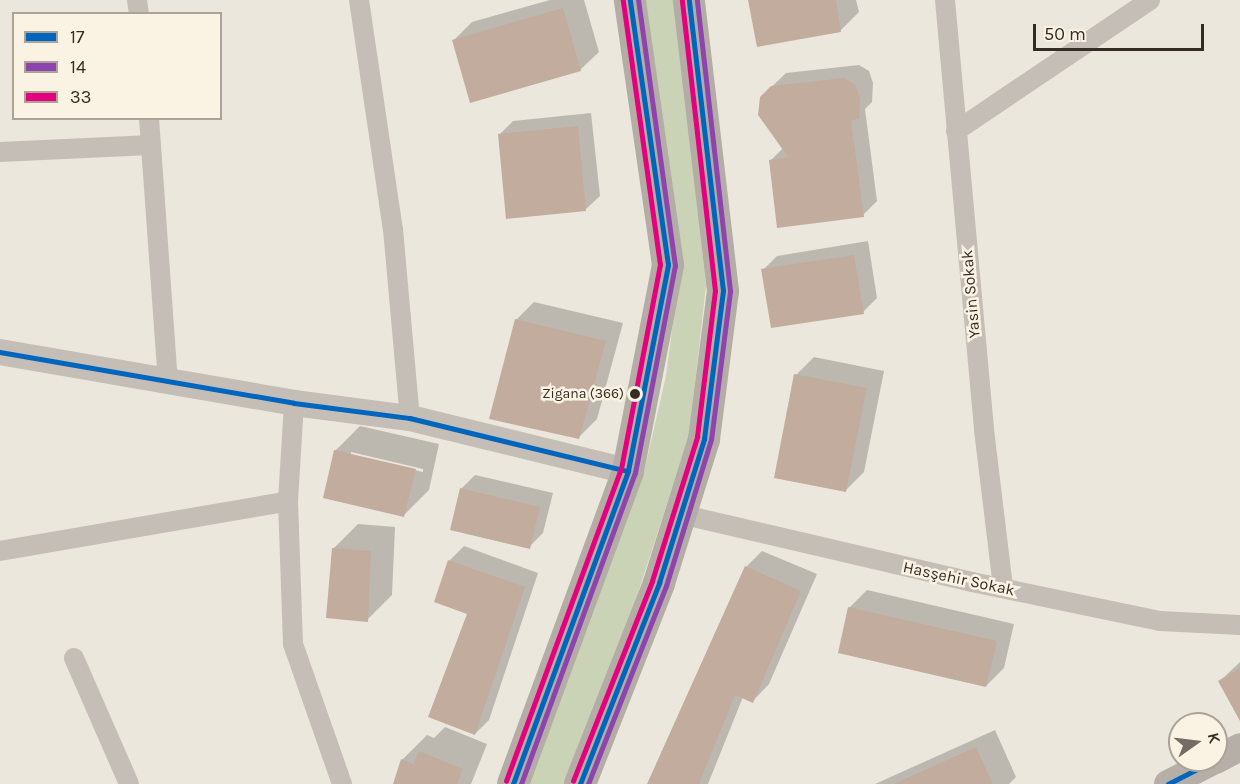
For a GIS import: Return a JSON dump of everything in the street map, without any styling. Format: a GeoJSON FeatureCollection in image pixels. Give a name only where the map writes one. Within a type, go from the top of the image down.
{"type":"FeatureCollection","features":[{"type":"Feature","properties":{"kind":"main road"},"geometry":{"type":"LineString","coordinates":[[513,784],[628,471],[668,265],[630,0]]}},
{"type":"Feature","properties":{"kind":"main road"},"geometry":{"type":"LineString","coordinates":[[580,784],[659,583],[704,439],[723,291],[689,0]]}},
{"type":"Feature","properties":{"kind":"main road"},"geometry":{"type":"LineString","coordinates":[[1168,784],[1192,772]]}},
{"type":"Feature","properties":{"kind":"street"},"geometry":{"type":"LineString","coordinates":[[359,0],[393,228],[410,418]]}},
{"type":"Feature","properties":{"kind":"street","name":"Yasin Sokak"},"geometry":{"type":"LineString","coordinates":[[945,0],[956,131],[1003,588]]}},
{"type":"Feature","properties":{"kind":"street"},"geometry":{"type":"LineString","coordinates":[[956,131],[1150,0]]}},
{"type":"Feature","properties":{"kind":"street"},"geometry":{"type":"LineString","coordinates":[[149,120],[168,380]]}},
{"type":"Feature","properties":{"kind":"street"},"geometry":{"type":"LineString","coordinates":[[0,152],[151,145]]}},
{"type":"Feature","properties":{"kind":"street"},"geometry":{"type":"LineString","coordinates":[[0,352],[294,403],[410,418],[628,471]]}},
{"type":"Feature","properties":{"kind":"street"},"geometry":{"type":"LineString","coordinates":[[294,403],[288,501],[293,644],[342,784]]}},
{"type":"Feature","properties":{"kind":"street"},"geometry":{"type":"LineString","coordinates":[[0,551],[288,501]]}},
{"type":"Feature","properties":{"kind":"street","name":"Hasşehir Sokak"},"geometry":{"type":"LineString","coordinates":[[680,514],[1003,588],[1160,621],[1240,625]]}},
{"type":"Feature","properties":{"kind":"street"},"geometry":{"type":"LineString","coordinates":[[74,658],[129,784]]}},
{"type":"Feature","properties":{"kind":"green space"},"geometry":{"type":"Polygon","coordinates":[[[644,0],[675,0],[680,32],[706,286],[689,436],[636,599],[565,784],[529,784],[644,472],[666,376],[681,261],[644,0]]]}},
{"type":"Feature","properties":{"kind":"building"},"geometry":{"type":"Polygon","coordinates":[[[748,0],[836,0],[841,32],[757,47],[748,0]]]}},
{"type":"Feature","properties":{"kind":"building"},"geometry":{"type":"Polygon","coordinates":[[[563,8],[581,71],[470,103],[452,40],[563,8]]]}},
{"type":"Feature","properties":{"kind":"building"},"geometry":{"type":"Polygon","coordinates":[[[845,78],[855,85],[860,98],[859,118],[851,121],[864,217],[777,228],[769,160],[788,157],[758,115],[760,97],[771,86],[845,78]]]}},
{"type":"Feature","properties":{"kind":"building"},"geometry":{"type":"Polygon","coordinates":[[[578,126],[586,211],[506,219],[498,134],[578,126]]]}},
{"type":"Feature","properties":{"kind":"building"},"geometry":{"type":"Polygon","coordinates":[[[854,255],[864,314],[771,328],[761,269],[854,255]]]}},
{"type":"Feature","properties":{"kind":"building"},"geometry":{"type":"Polygon","coordinates":[[[515,319],[606,341],[579,439],[489,419],[515,319]]]}},
{"type":"Feature","properties":{"kind":"building"},"geometry":{"type":"Polygon","coordinates":[[[794,374],[867,388],[846,492],[774,478],[794,374]]]}},
{"type":"Feature","properties":{"kind":"building"},"geometry":{"type":"Polygon","coordinates":[[[334,450],[416,469],[404,517],[323,498],[334,450]]]}},
{"type":"Feature","properties":{"kind":"building"},"geometry":{"type":"Polygon","coordinates":[[[460,488],[540,507],[530,549],[450,530],[460,488]]]}},
{"type":"Feature","properties":{"kind":"building"},"geometry":{"type":"Polygon","coordinates":[[[332,548],[371,551],[368,622],[326,618],[332,548]]]}},
{"type":"Feature","properties":{"kind":"building"},"geometry":{"type":"Polygon","coordinates":[[[448,560],[525,587],[475,735],[428,717],[467,614],[434,602],[448,560]]]}},
{"type":"Feature","properties":{"kind":"building"},"geometry":{"type":"Polygon","coordinates":[[[745,566],[801,591],[753,703],[735,695],[699,784],[647,784],[745,566]]]}},
{"type":"Feature","properties":{"kind":"building"},"geometry":{"type":"Polygon","coordinates":[[[848,607],[997,641],[986,687],[838,653],[848,607]]]}},
{"type":"Feature","properties":{"kind":"building"},"geometry":{"type":"Polygon","coordinates":[[[1240,668],[1240,721],[1218,681],[1240,668]]]}},
{"type":"Feature","properties":{"kind":"building"},"geometry":{"type":"Polygon","coordinates":[[[976,747],[993,784],[894,784],[976,747]]]}},
{"type":"Feature","properties":{"kind":"building"},"geometry":{"type":"Polygon","coordinates":[[[419,751],[463,769],[457,784],[393,784],[401,759],[413,764],[419,751]]]}},
{"type":"Feature","properties":{"kind":"transit line","name":"17"},"geometry":{"type":"LineString","coordinates":[[513,784],[628,471],[668,265],[630,0]]}},
{"type":"Feature","properties":{"kind":"transit line","name":"14"},"geometry":{"type":"LineString","coordinates":[[521,784],[635,473],[675,266],[638,0]]}},
{"type":"Feature","properties":{"kind":"transit line","name":"17"},"geometry":{"type":"LineString","coordinates":[[580,784],[659,583],[704,439],[723,291],[689,0]]}},
{"type":"Feature","properties":{"kind":"transit line","name":"14"},"geometry":{"type":"LineString","coordinates":[[588,784],[666,586],[711,440],[730,291],[697,0]]}},
{"type":"Feature","properties":{"kind":"transit line","name":"33"},"geometry":{"type":"LineString","coordinates":[[506,781],[621,469],[660,265],[623,1]]}},
{"type":"Feature","properties":{"kind":"transit line","name":"33"},"geometry":{"type":"LineString","coordinates":[[573,781],[652,581],[697,437],[715,291],[682,1]]}},
{"type":"Feature","properties":{"kind":"transit line","name":"17"},"geometry":{"type":"LineString","coordinates":[[0,352],[294,403],[410,418],[628,471]]}},
{"type":"Feature","properties":{"kind":"transit line","name":"17"},"geometry":{"type":"LineString","coordinates":[[1168,784],[1192,772]]}},
{"type":"Feature","properties":{"kind":"place","name":"Zigana (366)"},"geometry":{"type":"Point","coordinates":[635,394]}}]}
